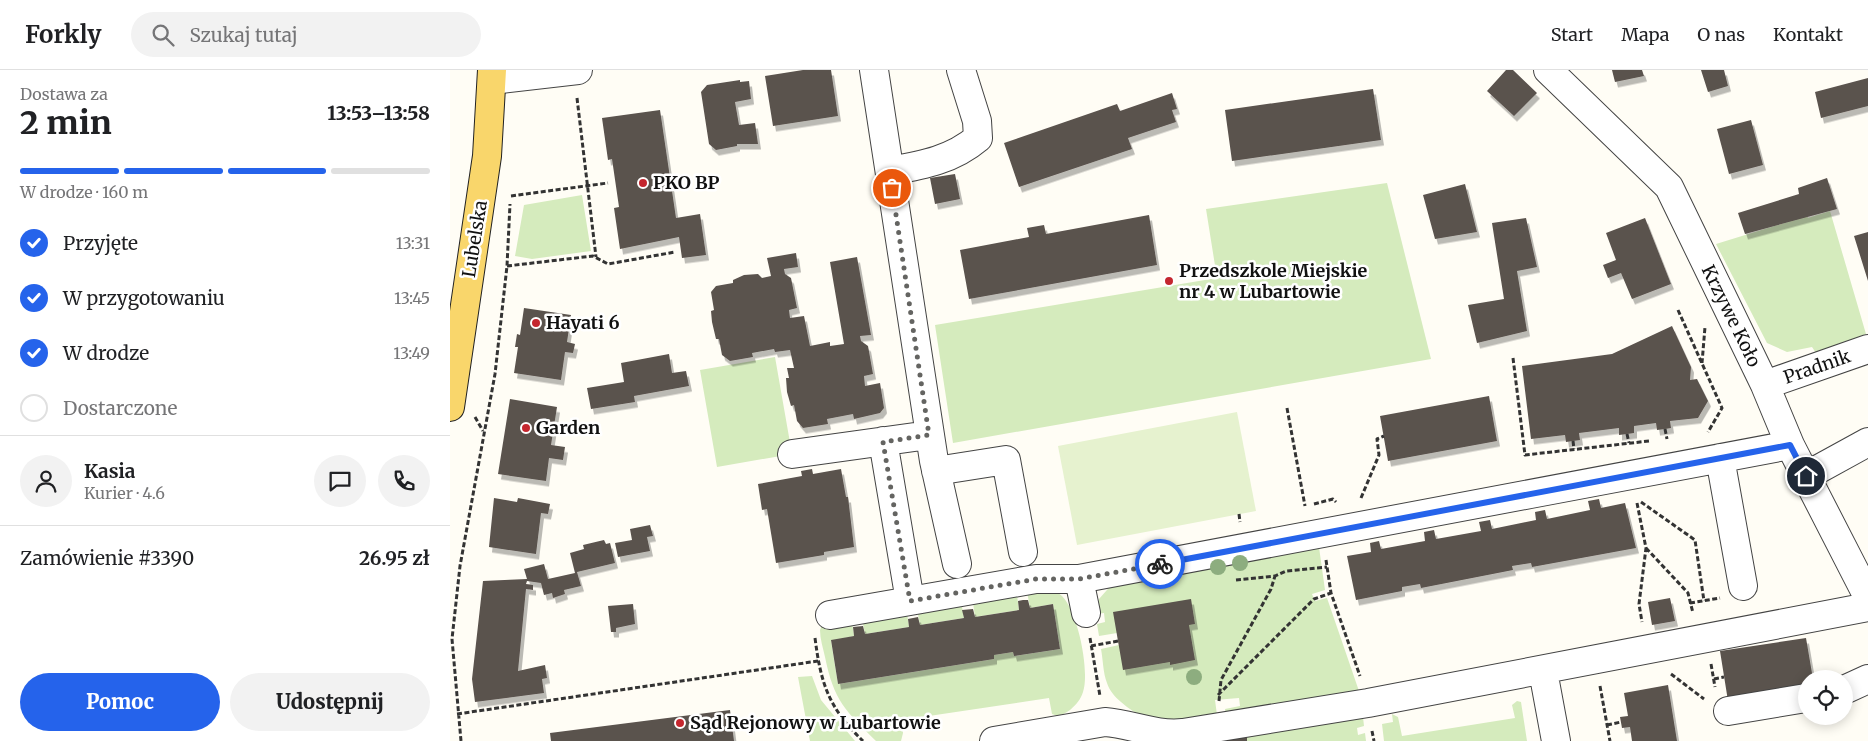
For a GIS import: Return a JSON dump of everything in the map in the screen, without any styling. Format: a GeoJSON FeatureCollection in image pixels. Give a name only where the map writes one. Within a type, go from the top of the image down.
{"type":"FeatureCollection","features":[{"type":"Feature","properties":{"kind":"main road","name":"Lubelska"},"geometry":{"type":"LineString","coordinates":[[450,407],[457,312],[487,156],[492,75]]}},
{"type":"Feature","properties":{"kind":"street"},"geometry":{"type":"LineString","coordinates":[[874,70],[929,435],[958,564]]}},
{"type":"Feature","properties":{"kind":"street"},"geometry":{"type":"LineString","coordinates":[[890,171],[932,163],[964,150],[978,138],[977,120],[961,70]]}},
{"type":"Feature","properties":{"kind":"street","name":"Krzywe Koło"},"geometry":{"type":"LineString","coordinates":[[1548,70],[1668,187],[1765,385],[1790,445],[1868,596]]}},
{"type":"Feature","properties":{"kind":"street"},"geometry":{"type":"LineString","coordinates":[[492,75],[577,80]]}},
{"type":"Feature","properties":{"kind":"street","name":"Pradnik"},"geometry":{"type":"LineString","coordinates":[[1765,385],[1868,349]]}},
{"type":"Feature","properties":{"kind":"street"},"geometry":{"type":"LineString","coordinates":[[792,454],[929,435]]}},
{"type":"Feature","properties":{"kind":"street"},"geometry":{"type":"LineString","coordinates":[[883,442],[910,601]]}},
{"type":"Feature","properties":{"kind":"street"},"geometry":{"type":"LineString","coordinates":[[830,615],[1036,579],[1079,579],[1790,445]]}},
{"type":"Feature","properties":{"kind":"street"},"geometry":{"type":"LineString","coordinates":[[1806,476],[1865,452]]}},
{"type":"Feature","properties":{"kind":"street"},"geometry":{"type":"LineString","coordinates":[[1720,458],[1743,586]]}},
{"type":"Feature","properties":{"kind":"street"},"geometry":{"type":"LineString","coordinates":[[936,471],[1006,460],[1023,552]]}},
{"type":"Feature","properties":{"kind":"street"},"geometry":{"type":"LineString","coordinates":[[1079,579],[1086,613]]}},
{"type":"Feature","properties":{"kind":"street"},"geometry":{"type":"LineString","coordinates":[[994,741],[1103,710],[1122,723],[1173,738],[1368,703],[1395,696],[1544,671],[1868,607]]}},
{"type":"Feature","properties":{"kind":"street"},"geometry":{"type":"LineString","coordinates":[[1544,671],[1556,741]]}},
{"type":"Feature","properties":{"kind":"street"},"geometry":{"type":"LineString","coordinates":[[1853,686],[1868,680]]}},
{"type":"Feature","properties":{"kind":"street"},"geometry":{"type":"LineString","coordinates":[[1724,707],[1798,699]]}},
{"type":"Feature","properties":{"kind":"path"},"geometry":{"type":"LineString","coordinates":[[577,80],[596,257]]}},
{"type":"Feature","properties":{"kind":"path"},"geometry":{"type":"LineString","coordinates":[[511,196],[608,183]]}},
{"type":"Feature","properties":{"kind":"path"},"geometry":{"type":"LineString","coordinates":[[461,741],[457,714],[452,639],[460,566],[494,374],[507,266],[511,187]]}},
{"type":"Feature","properties":{"kind":"path"},"geometry":{"type":"LineString","coordinates":[[507,266],[596,257],[608,264],[675,252]]}},
{"type":"Feature","properties":{"kind":"path"},"geometry":{"type":"LineString","coordinates":[[1678,310],[1722,408],[1707,434]]}},
{"type":"Feature","properties":{"kind":"path"},"geometry":{"type":"LineString","coordinates":[[1702,364],[1705,325]]}},
{"type":"Feature","properties":{"kind":"path"},"geometry":{"type":"LineString","coordinates":[[1513,358],[1525,455],[1654,441]]}},
{"type":"Feature","properties":{"kind":"path"},"geometry":{"type":"LineString","coordinates":[[1287,408],[1305,506]]}},
{"type":"Feature","properties":{"kind":"path"},"geometry":{"type":"LineString","coordinates":[[1665,429],[1666,439]]}},
{"type":"Feature","properties":{"kind":"path"},"geometry":{"type":"LineString","coordinates":[[1627,434],[1629,443]]}},
{"type":"Feature","properties":{"kind":"path"},"geometry":{"type":"LineString","coordinates":[[1360,526],[1358,508],[1379,455],[1377,439],[1384,436]]}},
{"type":"Feature","properties":{"kind":"path"},"geometry":{"type":"LineString","coordinates":[[1660,440],[1675,438]]}},
{"type":"Feature","properties":{"kind":"path"},"geometry":{"type":"LineString","coordinates":[[1573,441],[1574,449]]}},
{"type":"Feature","properties":{"kind":"path"},"geometry":{"type":"LineString","coordinates":[[1690,603],[1704,601],[1696,540],[1636,499],[1646,548],[1639,604],[1642,661],[1657,666],[1674,676],[1711,704],[1724,707]]}},
{"type":"Feature","properties":{"kind":"path"},"geometry":{"type":"LineString","coordinates":[[1323,532],[1331,594],[1368,703],[1374,741]]}},
{"type":"Feature","properties":{"kind":"path"},"geometry":{"type":"LineString","coordinates":[[1646,548],[1688,594],[1724,707]]}},
{"type":"Feature","properties":{"kind":"path"},"geometry":{"type":"LineString","coordinates":[[1219,705],[1218,695],[1221,680],[1271,589],[1275,576],[1286,571],[1327,567]]}},
{"type":"Feature","properties":{"kind":"path"},"geometry":{"type":"LineString","coordinates":[[1218,695],[1314,599],[1331,594]]}},
{"type":"Feature","properties":{"kind":"path"},"geometry":{"type":"LineString","coordinates":[[1086,613],[1103,710]]}},
{"type":"Feature","properties":{"kind":"path"},"geometry":{"type":"LineString","coordinates":[[830,615],[820,622],[816,629],[818,661],[825,692],[839,716],[863,741]]}},
{"type":"Feature","properties":{"kind":"path"},"geometry":{"type":"LineString","coordinates":[[1091,646],[1118,641]]}},
{"type":"Feature","properties":{"kind":"path"},"geometry":{"type":"LineString","coordinates":[[1596,660],[1610,741]]}},
{"type":"Feature","properties":{"kind":"path"},"geometry":{"type":"LineString","coordinates":[[457,714],[818,661]]}},
{"type":"Feature","properties":{"kind":"path"},"geometry":{"type":"LineString","coordinates":[[1714,679],[1724,678]]}},
{"type":"Feature","properties":{"kind":"path"},"geometry":{"type":"LineString","coordinates":[[1607,725],[1621,722]]}},
{"type":"Feature","properties":{"kind":"green space"},"geometry":{"type":"Polygon","coordinates":[[[1387,183],[1431,359],[953,443],[935,325],[1217,278],[1206,209],[1387,183]]]}},
{"type":"Feature","properties":{"kind":"green space"},"geometry":{"type":"Polygon","coordinates":[[[582,195],[591,251],[532,259],[515,256],[524,205],[582,195]]]}},
{"type":"Feature","properties":{"kind":"green space"},"geometry":{"type":"Polygon","coordinates":[[[1830,211],[1866,334],[1816,353],[1812,347],[1787,352],[1767,343],[1716,244],[1807,216],[1808,218],[1830,211]]]}},
{"type":"Feature","properties":{"kind":"green space"},"geometry":{"type":"Polygon","coordinates":[[[775,357],[792,454],[717,467],[700,370],[775,357]]]}},
{"type":"Feature","properties":{"kind":"green space"},"geometry":{"type":"Polygon","coordinates":[[[1237,412],[1256,511],[1077,545],[1058,446],[1237,412]]]}},
{"type":"Feature","properties":{"kind":"green space"},"geometry":{"type":"Polygon","coordinates":[[[1318,540],[1325,590],[1312,594],[1315,601],[1327,598],[1360,694],[1226,714],[1225,709],[1240,706],[1239,698],[1215,700],[1217,715],[1166,720],[1143,716],[1132,710],[1113,693],[1106,679],[1101,649],[1119,645],[1117,633],[1099,636],[1097,624],[1105,622],[1104,613],[1095,614],[1099,599],[1114,582],[1318,540]]]}},
{"type":"Feature","properties":{"kind":"green space"},"geometry":{"type":"Polygon","coordinates":[[[1026,586],[1059,593],[1068,604],[1078,628],[1084,657],[1085,683],[1080,699],[1064,714],[1052,714],[1049,698],[902,720],[903,733],[901,741],[876,741],[842,704],[832,684],[820,637],[822,625],[851,615],[854,636],[831,641],[838,684],[994,659],[994,655],[1013,652],[1014,656],[1060,649],[1053,604],[1030,608],[1026,586]]]}},
{"type":"Feature","properties":{"kind":"green space"},"geometry":{"type":"Polygon","coordinates":[[[1016,588],[1019,610],[975,617],[972,595],[1016,588]]]}},
{"type":"Feature","properties":{"kind":"green space"},"geometry":{"type":"Polygon","coordinates":[[[960,596],[964,618],[920,625],[916,604],[960,596]]]}},
{"type":"Feature","properties":{"kind":"green space"},"geometry":{"type":"Polygon","coordinates":[[[906,606],[909,627],[865,634],[861,613],[906,606]]]}},
{"type":"Feature","properties":{"kind":"green space"},"geometry":{"type":"Polygon","coordinates":[[[812,676],[821,700],[855,741],[810,741],[798,677],[812,676]]]}},
{"type":"Feature","properties":{"kind":"green space"},"geometry":{"type":"Polygon","coordinates":[[[1517,701],[1521,702],[1527,741],[1384,741],[1382,724],[1393,722],[1392,714],[1398,717],[1402,736],[1515,718],[1512,705],[1517,701]]]}},
{"type":"Feature","properties":{"kind":"green space"},"geometry":{"type":"Polygon","coordinates":[[[1363,717],[1364,726],[1357,728],[1358,735],[1365,733],[1366,741],[1247,741],[1247,737],[1363,717]]]}},
{"type":"Feature","properties":{"kind":"building"},"geometry":{"type":"Polygon","coordinates":[[[803,70],[831,70],[838,116],[773,126],[765,76],[803,70]]]}},
{"type":"Feature","properties":{"kind":"building"},"geometry":{"type":"Polygon","coordinates":[[[1506,70],[1513,70],[1537,93],[1514,116],[1487,91],[1506,70]]]}},
{"type":"Feature","properties":{"kind":"building"},"geometry":{"type":"Polygon","coordinates":[[[1612,70],[1642,70],[1644,76],[1615,82],[1612,70]]]}},
{"type":"Feature","properties":{"kind":"building"},"geometry":{"type":"Polygon","coordinates":[[[1701,70],[1724,70],[1728,86],[1708,92],[1701,70]]]}},
{"type":"Feature","properties":{"kind":"building"},"geometry":{"type":"Polygon","coordinates":[[[1868,78],[1868,106],[1821,118],[1815,92],[1868,78]]]}},
{"type":"Feature","properties":{"kind":"building"},"geometry":{"type":"Polygon","coordinates":[[[740,80],[740,82],[749,81],[751,99],[735,102],[739,125],[755,123],[758,144],[737,144],[737,146],[716,150],[709,144],[701,92],[707,85],[740,80]]]}},
{"type":"Feature","properties":{"kind":"building"},"geometry":{"type":"Polygon","coordinates":[[[1373,89],[1381,140],[1232,161],[1225,110],[1373,89]]]}},
{"type":"Feature","properties":{"kind":"building"},"geometry":{"type":"Polygon","coordinates":[[[1172,93],[1177,109],[1172,110],[1176,122],[1128,138],[1132,149],[1019,187],[1004,143],[1117,104],[1120,111],[1172,93]]]}},
{"type":"Feature","properties":{"kind":"building","name":"PKO BP"},"geometry":{"type":"Polygon","coordinates":[[[660,110],[676,218],[700,214],[706,255],[682,258],[679,237],[620,249],[614,208],[619,207],[612,159],[608,160],[602,118],[660,110]]]}},
{"type":"Feature","properties":{"kind":"building"},"geometry":{"type":"Polygon","coordinates":[[[1751,120],[1763,165],[1729,174],[1717,129],[1751,120]]]}},
{"type":"Feature","properties":{"kind":"building"},"geometry":{"type":"Polygon","coordinates":[[[955,174],[960,199],[935,204],[930,178],[955,174]]]}},
{"type":"Feature","properties":{"kind":"building"},"geometry":{"type":"Polygon","coordinates":[[[1827,178],[1837,209],[1745,234],[1738,213],[1799,194],[1798,188],[1827,178]]]}},
{"type":"Feature","properties":{"kind":"building"},"geometry":{"type":"Polygon","coordinates":[[[1465,184],[1477,232],[1435,239],[1423,195],[1465,184]]]}},
{"type":"Feature","properties":{"kind":"building"},"geometry":{"type":"Polygon","coordinates":[[[1149,215],[1157,265],[969,299],[960,250],[1029,237],[1027,228],[1044,225],[1046,234],[1149,215]]]}},
{"type":"Feature","properties":{"kind":"building"},"geometry":{"type":"Polygon","coordinates":[[[1526,218],[1537,267],[1517,271],[1527,331],[1477,343],[1468,305],[1504,299],[1492,223],[1526,218]]]}},
{"type":"Feature","properties":{"kind":"building"},"geometry":{"type":"Polygon","coordinates":[[[1645,218],[1671,284],[1632,299],[1621,273],[1608,278],[1603,265],[1616,260],[1606,233],[1645,218]]]}},
{"type":"Feature","properties":{"kind":"building"},"geometry":{"type":"Polygon","coordinates":[[[1868,232],[1868,281],[1854,236],[1868,232]]]}},
{"type":"Feature","properties":{"kind":"building"},"geometry":{"type":"Polygon","coordinates":[[[796,253],[798,267],[784,269],[785,274],[791,278],[797,308],[789,310],[790,318],[804,316],[810,346],[830,342],[830,346],[844,344],[830,262],[857,257],[871,335],[860,336],[861,341],[868,346],[873,374],[864,376],[865,386],[880,383],[884,408],[880,413],[854,419],[853,414],[827,419],[828,424],[803,428],[797,421],[794,405],[791,406],[787,392],[786,378],[789,378],[787,368],[794,368],[790,350],[775,352],[774,349],[752,353],[753,357],[730,361],[722,355],[719,339],[716,339],[712,322],[711,311],[714,310],[711,292],[716,286],[733,283],[733,280],[744,275],[758,274],[762,278],[771,276],[767,258],[796,253]]]}},
{"type":"Feature","properties":{"kind":"building"},"geometry":{"type":"Polygon","coordinates":[[[524,308],[571,315],[567,342],[575,344],[573,353],[565,352],[561,380],[514,373],[518,347],[515,347],[517,334],[520,335],[524,308]]]}},
{"type":"Feature","properties":{"kind":"building"},"geometry":{"type":"Polygon","coordinates":[[[1672,326],[1691,367],[1690,380],[1697,379],[1708,401],[1698,418],[1670,421],[1671,428],[1657,430],[1656,423],[1634,426],[1634,433],[1627,434],[1619,435],[1619,428],[1579,433],[1580,440],[1566,442],[1565,435],[1531,439],[1522,366],[1612,354],[1672,326]]]}},
{"type":"Feature","properties":{"kind":"building"},"geometry":{"type":"Polygon","coordinates":[[[669,354],[672,373],[686,371],[689,386],[634,396],[635,402],[591,409],[587,388],[624,382],[621,363],[669,354]]]}},
{"type":"Feature","properties":{"kind":"building"},"geometry":{"type":"Polygon","coordinates":[[[1489,396],[1497,441],[1388,461],[1380,416],[1489,396]]]}},
{"type":"Feature","properties":{"kind":"building"},"geometry":{"type":"Polygon","coordinates":[[[510,399],[557,407],[551,445],[565,447],[563,460],[549,458],[546,481],[498,474],[510,399]]]}},
{"type":"Feature","properties":{"kind":"building"},"geometry":{"type":"Polygon","coordinates":[[[812,469],[813,474],[841,469],[846,497],[848,497],[854,547],[824,552],[824,555],[776,563],[767,509],[762,510],[758,484],[802,476],[801,471],[812,469]]]}},
{"type":"Feature","properties":{"kind":"building"},"geometry":{"type":"Polygon","coordinates":[[[494,498],[517,502],[518,498],[550,504],[548,514],[541,513],[536,554],[489,547],[494,498]]]}},
{"type":"Feature","properties":{"kind":"building"},"geometry":{"type":"Polygon","coordinates":[[[1599,499],[1601,508],[1625,503],[1636,548],[1532,567],[1531,563],[1512,566],[1513,570],[1421,588],[1420,584],[1402,587],[1402,591],[1356,600],[1347,556],[1371,552],[1370,543],[1379,541],[1381,549],[1425,541],[1424,532],[1434,530],[1436,539],[1481,531],[1479,522],[1490,520],[1492,529],[1536,520],[1535,512],[1545,510],[1547,519],[1590,510],[1588,501],[1599,499]]]}},
{"type":"Feature","properties":{"kind":"building"},"geometry":{"type":"Polygon","coordinates":[[[650,525],[653,536],[647,537],[650,551],[618,557],[615,543],[632,540],[630,529],[650,525]]]}},
{"type":"Feature","properties":{"kind":"building"},"geometry":{"type":"Polygon","coordinates":[[[604,540],[606,544],[610,543],[615,563],[577,572],[581,586],[564,590],[565,594],[553,598],[552,593],[544,595],[541,583],[527,581],[526,584],[533,585],[533,590],[526,589],[518,671],[545,665],[547,678],[542,679],[544,693],[475,702],[472,679],[483,581],[527,579],[524,569],[544,564],[548,579],[575,573],[570,553],[584,549],[583,545],[604,540]]]}},
{"type":"Feature","properties":{"kind":"building"},"geometry":{"type":"Polygon","coordinates":[[[1670,598],[1675,621],[1652,625],[1648,602],[1670,598]]]}},
{"type":"Feature","properties":{"kind":"building"},"geometry":{"type":"Polygon","coordinates":[[[1191,599],[1195,624],[1189,625],[1195,660],[1170,665],[1170,662],[1123,670],[1113,612],[1191,599]]]}},
{"type":"Feature","properties":{"kind":"building"},"geometry":{"type":"Polygon","coordinates":[[[1028,600],[1030,608],[1053,604],[1060,649],[1014,656],[1013,652],[994,655],[994,659],[838,684],[831,640],[854,636],[853,627],[863,626],[865,634],[909,627],[908,619],[918,617],[920,625],[964,618],[962,610],[973,609],[975,617],[1019,610],[1018,601],[1028,600]]]}},
{"type":"Feature","properties":{"kind":"building"},"geometry":{"type":"Polygon","coordinates":[[[633,604],[635,624],[616,628],[616,632],[611,632],[608,606],[633,604]]]}},
{"type":"Feature","properties":{"kind":"building"},"geometry":{"type":"Polygon","coordinates":[[[1806,638],[1811,670],[1798,670],[1798,690],[1728,701],[1720,651],[1806,638]]]}},
{"type":"Feature","properties":{"kind":"building"},"geometry":{"type":"Polygon","coordinates":[[[1668,685],[1677,741],[1632,741],[1630,727],[1622,728],[1620,717],[1628,716],[1624,693],[1668,685]]]}},
{"type":"Feature","properties":{"kind":"building","name":"Sąd Rejonowy w Lubartowie"},"geometry":{"type":"Polygon","coordinates":[[[730,710],[734,741],[551,741],[550,733],[730,710]]]}},
{"type":"Feature","properties":{"kind":"building"},"geometry":{"type":"Polygon","coordinates":[[[1247,736],[1247,741],[1222,741],[1222,740],[1247,736]]]}},
{"type":"Feature","properties":{"kind":"way so far"},"geometry":{"type":"LineString","coordinates":[[892,188],[929,435],[883,442],[910,601],[1036,579],[1079,579],[1160,564]]}},
{"type":"Feature","properties":{"kind":"place","name":"PKO BP"},"geometry":{"type":"Point","coordinates":[643,183]}},
{"type":"Feature","properties":{"kind":"place","name":"Przedszkole Miejskie nr 4 w Lubartowie"},"geometry":{"type":"Point","coordinates":[1169,281]}},
{"type":"Feature","properties":{"kind":"place","name":"Hayati 6"},"geometry":{"type":"Point","coordinates":[536,323]}},
{"type":"Feature","properties":{"kind":"place","name":"Garden"},"geometry":{"type":"Point","coordinates":[526,428]}},
{"type":"Feature","properties":{"kind":"place","name":"Sąd Rejonowy w Lubartowie"},"geometry":{"type":"Point","coordinates":[680,723]}},
{"type":"Feature","properties":{"kind":"route"},"geometry":{"type":"LineString","coordinates":[[1160,564],[1790,445],[1806,476]]}}]}
